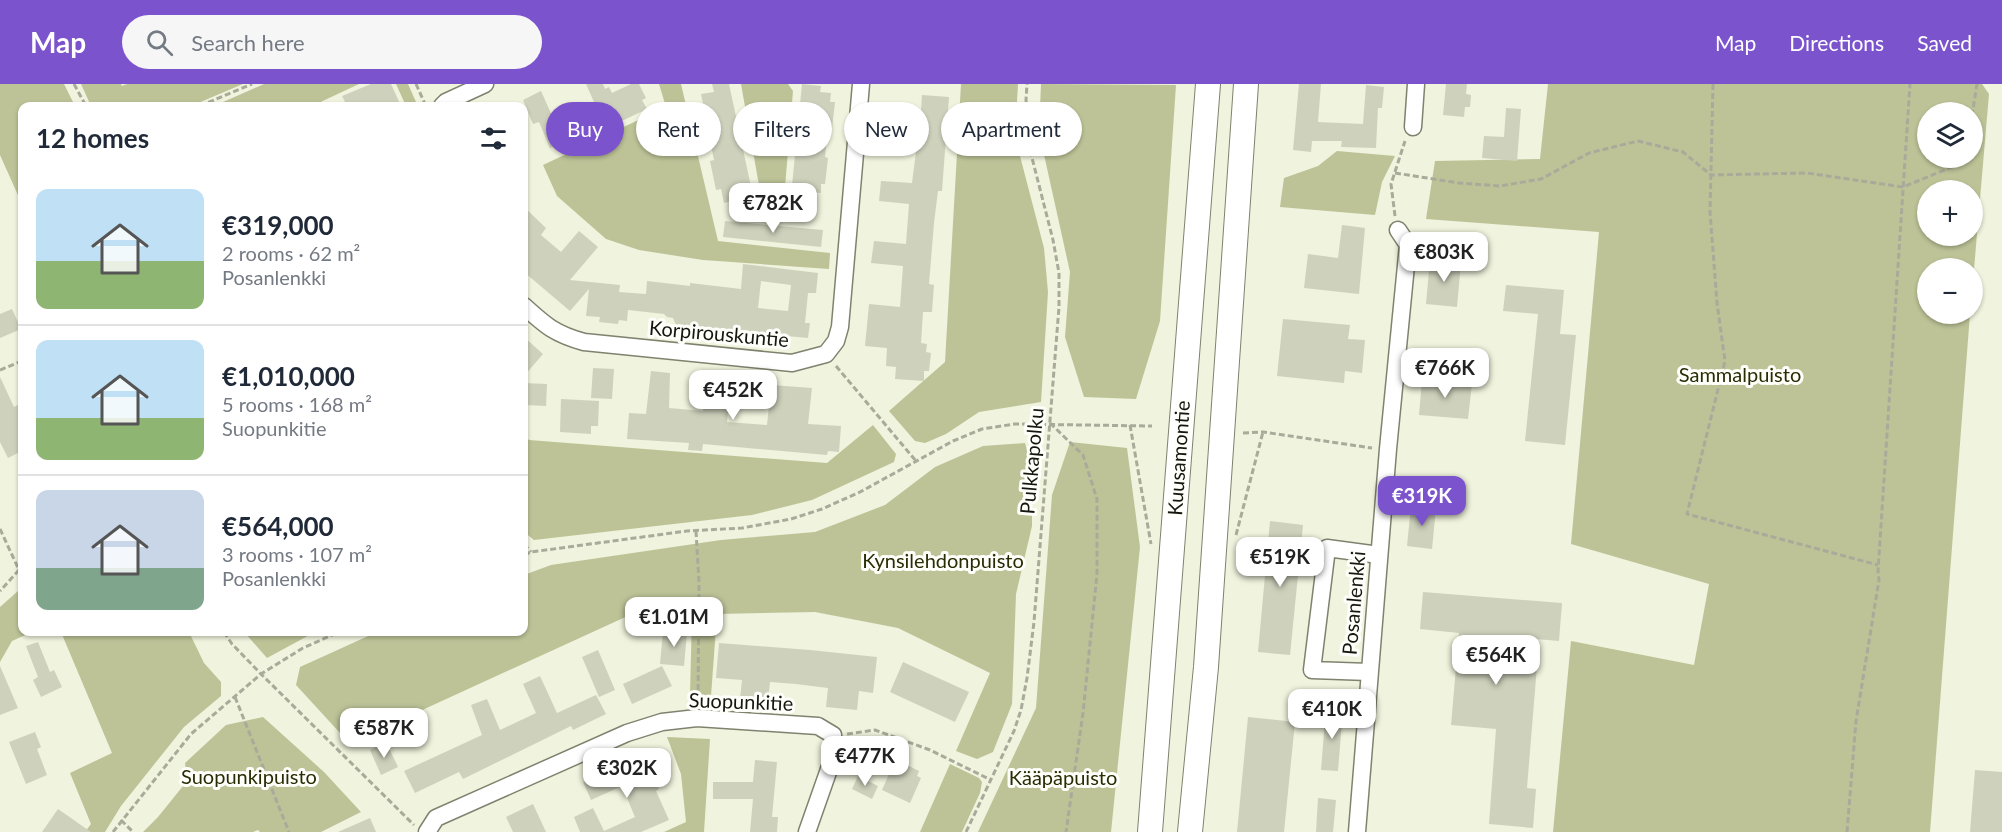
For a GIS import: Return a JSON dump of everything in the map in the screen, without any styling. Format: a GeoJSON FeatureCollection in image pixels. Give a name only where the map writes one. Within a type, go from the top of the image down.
{"type":"FeatureCollection","features":[{"type":"Feature","properties":{"kind":"highway","name":"Kuusamontie"},"geometry":{"type":"LineString","coordinates":[[1150,832],[1208,84]]}},
{"type":"Feature","properties":{"kind":"highway","name":"Kuusamontie"},"geometry":{"type":"LineString","coordinates":[[1190,832],[1206,667],[1246,84]]}},
{"type":"Feature","properties":{"kind":"street"},"geometry":{"type":"LineString","coordinates":[[446,102],[485,84]]}},
{"type":"Feature","properties":{"kind":"street"},"geometry":{"type":"LineString","coordinates":[[826,354],[836,341],[840,327],[861,84]]}},
{"type":"Feature","properties":{"kind":"street"},"geometry":{"type":"LineString","coordinates":[[1413,127],[1416,84]]}},
{"type":"Feature","properties":{"kind":"street","name":"Posanlenkki"},"geometry":{"type":"LineString","coordinates":[[1357,832],[1388,449],[1408,245],[1398,230]]}},
{"type":"Feature","properties":{"kind":"street","name":"Korpirouskuntie"},"geometry":{"type":"LineString","coordinates":[[528,310],[548,329],[564,337],[584,342],[792,363],[826,354]]}},
{"type":"Feature","properties":{"kind":"street"},"geometry":{"type":"LineString","coordinates":[[1370,672],[1312,670],[1327,548],[1379,555]]}},
{"type":"Feature","properties":{"kind":"street","name":"Suopunkitie"},"geometry":{"type":"LineString","coordinates":[[427,832],[436,818],[627,733],[662,722],[697,718],[818,726],[833,735]]}},
{"type":"Feature","properties":{"kind":"street"},"geometry":{"type":"LineString","coordinates":[[807,832],[834,755],[833,735]]}},
{"type":"Feature","properties":{"kind":"path"},"geometry":{"type":"LineString","coordinates":[[74,84],[84,102]]}},
{"type":"Feature","properties":{"kind":"path"},"geometry":{"type":"LineString","coordinates":[[209,102],[252,84]]}},
{"type":"Feature","properties":{"kind":"path"},"geometry":{"type":"LineString","coordinates":[[416,84],[424,102]]}},
{"type":"Feature","properties":{"kind":"path","name":"Pulkkapolku"},"geometry":{"type":"LineString","coordinates":[[966,832],[1014,731],[1021,710],[1034,622],[1059,307],[1059,273],[1030,150],[1027,84]]}},
{"type":"Feature","properties":{"kind":"path"},"geometry":{"type":"LineString","coordinates":[[1713,84],[1710,212],[1717,303],[1725,361],[1687,514],[1878,565]]}},
{"type":"Feature","properties":{"kind":"path"},"geometry":{"type":"LineString","coordinates":[[1847,832],[1856,721],[1879,580],[1878,565],[1910,84]]}},
{"type":"Feature","properties":{"kind":"path"},"geometry":{"type":"LineString","coordinates":[[1974,102],[1977,84]]}},
{"type":"Feature","properties":{"kind":"path"},"geometry":{"type":"LineString","coordinates":[[1398,230],[1392,184],[1403,144],[1413,127]]}},
{"type":"Feature","properties":{"kind":"path"},"geometry":{"type":"LineString","coordinates":[[1395,172],[1459,183],[1500,186],[1541,179],[1589,153],[1638,141],[1683,152],[1711,175],[1807,173],[1903,187],[1950,168]]}},
{"type":"Feature","properties":{"kind":"path"},"geometry":{"type":"LineString","coordinates":[[826,354],[916,461]]}},
{"type":"Feature","properties":{"kind":"path"},"geometry":{"type":"LineString","coordinates":[[0,370],[18,363]]}},
{"type":"Feature","properties":{"kind":"path"},"geometry":{"type":"LineString","coordinates":[[1050,423],[1083,455],[1097,499],[1096,574],[1083,713],[1066,832]]}},
{"type":"Feature","properties":{"kind":"path"},"geometry":{"type":"LineString","coordinates":[[528,553],[696,531],[742,528],[791,519],[822,509],[860,492],[953,441],[982,429],[1016,424],[1050,423],[1152,426]]}},
{"type":"Feature","properties":{"kind":"path"},"geometry":{"type":"LineString","coordinates":[[1130,425],[1152,553]]}},
{"type":"Feature","properties":{"kind":"path"},"geometry":{"type":"LineString","coordinates":[[1234,542],[1263,432]]}},
{"type":"Feature","properties":{"kind":"path"},"geometry":{"type":"LineString","coordinates":[[1243,433],[1263,432],[1388,449]]}},
{"type":"Feature","properties":{"kind":"path"},"geometry":{"type":"LineString","coordinates":[[0,529],[18,563]]}},
{"type":"Feature","properties":{"kind":"path"},"geometry":{"type":"LineString","coordinates":[[696,531],[699,582],[697,718]]}},
{"type":"Feature","properties":{"kind":"path"},"geometry":{"type":"LineString","coordinates":[[528,549],[531,552]]}},
{"type":"Feature","properties":{"kind":"path"},"geometry":{"type":"LineString","coordinates":[[0,591],[18,572]]}},
{"type":"Feature","properties":{"kind":"path"},"geometry":{"type":"LineString","coordinates":[[227,636],[261,674],[405,818],[422,832]]}},
{"type":"Feature","properties":{"kind":"path"},"geometry":{"type":"LineString","coordinates":[[113,832],[191,734],[261,674],[303,648],[330,636]]}},
{"type":"Feature","properties":{"kind":"path"},"geometry":{"type":"LineString","coordinates":[[235,696],[289,832]]}},
{"type":"Feature","properties":{"kind":"path"},"geometry":{"type":"LineString","coordinates":[[833,735],[875,730],[930,750],[990,780]]}},
{"type":"Feature","properties":{"kind":"path"},"geometry":{"type":"LineString","coordinates":[[121,820],[133,832]]}},
{"type":"Feature","properties":{"kind":"green space"},"geometry":{"type":"Polygon","coordinates":[[[0,84],[64,84],[73,102],[18,102],[18,195],[0,155],[0,84]]]}},
{"type":"Feature","properties":{"kind":"green space"},"geometry":{"type":"Polygon","coordinates":[[[81,84],[121,84],[122,86],[127,84],[243,84],[200,102],[89,102],[81,84]]]}},
{"type":"Feature","properties":{"kind":"green space"},"geometry":{"type":"Polygon","coordinates":[[[264,84],[359,84],[321,102],[223,102],[264,84]]]}},
{"type":"Feature","properties":{"kind":"green space"},"geometry":{"type":"Polygon","coordinates":[[[396,84],[408,84],[416,102],[404,102],[396,84]]]}},
{"type":"Feature","properties":{"kind":"green space"},"geometry":{"type":"Polygon","coordinates":[[[659,84],[681,84],[685,102],[664,102],[659,84]]]}},
{"type":"Feature","properties":{"kind":"green space"},"geometry":{"type":"Polygon","coordinates":[[[741,84],[788,84],[793,91],[792,102],[744,102],[741,84]]]}},
{"type":"Feature","properties":{"kind":"green space"},"geometry":{"type":"Polygon","coordinates":[[[961,84],[1018,84],[1017,102],[960,102],[961,84]]]}},
{"type":"Feature","properties":{"kind":"green space"},"geometry":{"type":"Polygon","coordinates":[[[1041,84],[1176,85],[1160,321],[1136,399],[1084,397],[1065,337],[1070,272],[1044,156],[1082,156],[1082,102],[1040,102],[1041,84]]]}},
{"type":"Feature","properties":{"kind":"green space","name":"Sammalpuisto"},"geometry":{"type":"Polygon","coordinates":[[[1548,84],[1982,84],[1989,94],[1983,164],[1983,102],[1917,102],[1917,168],[1983,168],[1982,180],[1917,180],[1917,246],[1976,246],[1975,258],[1917,258],[1917,324],[1969,324],[1930,832],[1553,832],[1571,641],[1694,665],[1709,584],[1571,544],[1599,232],[1426,219],[1435,161],[1540,159],[1548,84]]]}},
{"type":"Feature","properties":{"kind":"green space"},"geometry":{"type":"Polygon","coordinates":[[[636,121],[636,156],[698,156],[718,241],[830,253],[829,269],[703,260],[639,250],[606,239],[557,196],[543,165],[562,156],[624,156],[624,127],[636,121]]]}},
{"type":"Feature","properties":{"kind":"green space"},"geometry":{"type":"Polygon","coordinates":[[[1337,151],[1395,156],[1382,182],[1375,215],[1280,207],[1284,178],[1318,166],[1337,151]]]}},
{"type":"Feature","properties":{"kind":"green space"},"geometry":{"type":"Polygon","coordinates":[[[754,156],[788,156],[785,187],[763,187],[762,202],[754,156]]]}},
{"type":"Feature","properties":{"kind":"green space"},"geometry":{"type":"Polygon","coordinates":[[[957,156],[1020,156],[1044,248],[1048,292],[1041,402],[979,412],[946,434],[925,443],[915,441],[889,411],[945,362],[957,156]]]}},
{"type":"Feature","properties":{"kind":"green space"},"geometry":{"type":"Polygon","coordinates":[[[873,425],[896,454],[894,462],[812,500],[752,515],[534,540],[528,535],[528,439],[827,463],[873,425]]]}},
{"type":"Feature","properties":{"kind":"green space","name":"Kääpäpuisto"},"geometry":{"type":"Polygon","coordinates":[[[1070,442],[1127,448],[1140,547],[1111,832],[978,832],[1036,708],[1052,495],[1070,442]]]}},
{"type":"Feature","properties":{"kind":"green space","name":"Kynsilehdonpuisto"},"geometry":{"type":"Polygon","coordinates":[[[1025,443],[1032,469],[1032,526],[1016,594],[1012,704],[993,752],[977,759],[956,751],[990,673],[898,628],[815,612],[717,614],[711,696],[690,695],[692,614],[632,614],[359,739],[340,733],[296,685],[300,667],[368,636],[528,636],[528,574],[551,565],[721,540],[815,532],[885,505],[935,467],[983,446],[1025,443]]]}},
{"type":"Feature","properties":{"kind":"green space"},"geometry":{"type":"Polygon","coordinates":[[[18,591],[18,636],[23,636],[12,641],[0,662],[0,607],[18,591]]]}},
{"type":"Feature","properties":{"kind":"green space"},"geometry":{"type":"Polygon","coordinates":[[[63,636],[191,636],[204,663],[221,682],[221,696],[184,727],[121,806],[105,832],[85,832],[91,824],[70,773],[112,753],[63,636]]]}},
{"type":"Feature","properties":{"kind":"green space"},"geometry":{"type":"Polygon","coordinates":[[[248,636],[308,636],[267,658],[248,636]]]}},
{"type":"Feature","properties":{"kind":"green space","name":"Suopunkipuisto"},"geometry":{"type":"Polygon","coordinates":[[[263,717],[324,772],[361,812],[321,832],[260,832],[258,830],[253,832],[143,832],[187,781],[185,763],[226,725],[263,717]]]}},
{"type":"Feature","properties":{"kind":"green space"},"geometry":{"type":"Polygon","coordinates":[[[667,737],[710,739],[704,832],[664,832],[686,822],[681,774],[667,737]]]}},
{"type":"Feature","properties":{"kind":"green space","name":"Kääpäpuisto"},"geometry":{"type":"Polygon","coordinates":[[[950,764],[979,778],[982,782],[980,793],[962,832],[920,832],[950,764]]]}},
{"type":"Feature","properties":{"kind":"building"},"geometry":{"type":"Polygon","coordinates":[[[371,84],[391,84],[399,102],[345,102],[342,96],[371,84]]]}},
{"type":"Feature","properties":{"kind":"building"},"geometry":{"type":"Polygon","coordinates":[[[586,84],[603,84],[605,89],[609,87],[612,93],[631,84],[639,84],[646,98],[642,100],[643,102],[636,102],[636,114],[624,120],[624,102],[594,102],[586,84]]]}},
{"type":"Feature","properties":{"kind":"building"},"geometry":{"type":"Polygon","coordinates":[[[712,84],[729,84],[733,103],[733,156],[744,156],[753,196],[724,203],[721,189],[716,190],[710,161],[714,160],[713,156],[721,156],[721,102],[703,102],[701,94],[714,92],[712,84]]]}},
{"type":"Feature","properties":{"kind":"building"},"geometry":{"type":"Polygon","coordinates":[[[802,84],[821,86],[820,92],[831,93],[830,102],[800,102],[802,84]]]}},
{"type":"Feature","properties":{"kind":"building"},"geometry":{"type":"Polygon","coordinates":[[[1299,84],[1321,84],[1318,122],[1363,124],[1366,85],[1384,87],[1382,108],[1378,108],[1376,148],[1341,147],[1342,141],[1312,141],[1311,152],[1293,150],[1299,84]]]}},
{"type":"Feature","properties":{"kind":"building"},"geometry":{"type":"Polygon","coordinates":[[[1446,84],[1467,84],[1466,94],[1471,95],[1470,107],[1465,107],[1464,117],[1443,115],[1446,84]]]}},
{"type":"Feature","properties":{"kind":"building"},"geometry":{"type":"Polygon","coordinates":[[[541,91],[546,102],[546,139],[539,122],[533,124],[528,112],[528,102],[523,100],[541,91]]]}},
{"type":"Feature","properties":{"kind":"building"},"geometry":{"type":"Polygon","coordinates":[[[922,95],[949,97],[949,102],[941,102],[941,156],[945,156],[942,191],[938,191],[934,223],[929,284],[934,285],[932,312],[923,312],[921,343],[927,344],[926,352],[931,353],[929,371],[924,371],[924,381],[895,379],[896,367],[886,366],[887,348],[865,346],[869,304],[900,307],[903,266],[871,263],[874,241],[906,244],[909,204],[879,201],[881,181],[912,183],[915,156],[929,156],[929,102],[922,102],[922,95]]]}},
{"type":"Feature","properties":{"kind":"building"},"geometry":{"type":"Polygon","coordinates":[[[832,102],[835,102],[832,129],[832,102]]]}},
{"type":"Feature","properties":{"kind":"building"},"geometry":{"type":"Polygon","coordinates":[[[1506,108],[1521,109],[1517,161],[1482,158],[1484,136],[1504,137],[1506,108]]]}},
{"type":"Feature","properties":{"kind":"building"},"geometry":{"type":"Polygon","coordinates":[[[795,156],[825,156],[828,158],[825,184],[821,184],[821,193],[808,192],[808,198],[791,196],[795,156]]]}},
{"type":"Feature","properties":{"kind":"building"},"geometry":{"type":"Polygon","coordinates":[[[763,187],[785,187],[784,203],[762,203],[763,187]]]}},
{"type":"Feature","properties":{"kind":"building"},"geometry":{"type":"Polygon","coordinates":[[[528,211],[546,228],[541,235],[561,252],[579,231],[598,247],[570,280],[620,285],[619,292],[646,294],[647,281],[741,289],[743,264],[818,273],[816,293],[808,293],[805,323],[810,323],[808,338],[755,333],[754,337],[708,332],[708,328],[676,325],[673,318],[664,314],[628,310],[627,321],[619,320],[618,324],[599,322],[600,317],[586,316],[589,289],[570,311],[528,275],[528,211]],[[761,281],[758,308],[788,311],[791,285],[761,281]]]}},
{"type":"Feature","properties":{"kind":"building"},"geometry":{"type":"Polygon","coordinates":[[[725,221],[823,230],[821,247],[723,237],[725,221]]]}},
{"type":"Feature","properties":{"kind":"building"},"geometry":{"type":"Polygon","coordinates":[[[1342,225],[1365,228],[1359,294],[1304,288],[1308,254],[1338,258],[1342,225]]]}},
{"type":"Feature","properties":{"kind":"building"},"geometry":{"type":"Polygon","coordinates":[[[1430,259],[1461,262],[1457,307],[1426,304],[1430,259]]]}},
{"type":"Feature","properties":{"kind":"building"},"geometry":{"type":"Polygon","coordinates":[[[1506,285],[1564,290],[1560,334],[1576,335],[1565,445],[1525,441],[1538,314],[1503,311],[1506,285]]]}},
{"type":"Feature","properties":{"kind":"building"},"geometry":{"type":"Polygon","coordinates":[[[12,309],[18,322],[18,330],[0,338],[0,314],[12,309]]]}},
{"type":"Feature","properties":{"kind":"building"},"geometry":{"type":"Polygon","coordinates":[[[1283,319],[1350,325],[1348,339],[1365,340],[1362,373],[1345,371],[1344,383],[1277,376],[1283,319]]]}},
{"type":"Feature","properties":{"kind":"building"},"geometry":{"type":"Polygon","coordinates":[[[528,341],[543,354],[528,371],[528,341]]]}},
{"type":"Feature","properties":{"kind":"building"},"geometry":{"type":"Polygon","coordinates":[[[593,368],[614,369],[612,399],[591,398],[593,368]]]}},
{"type":"Feature","properties":{"kind":"building"},"geometry":{"type":"Polygon","coordinates":[[[651,371],[670,373],[669,408],[703,411],[706,380],[714,381],[714,376],[731,378],[727,422],[767,425],[771,385],[812,388],[808,424],[841,426],[839,452],[828,451],[827,455],[703,444],[702,451],[688,450],[689,443],[627,439],[629,413],[646,414],[651,371]]]}},
{"type":"Feature","properties":{"kind":"building"},"geometry":{"type":"Polygon","coordinates":[[[0,377],[14,407],[18,405],[18,453],[8,458],[0,442],[0,377]]]}},
{"type":"Feature","properties":{"kind":"building"},"geometry":{"type":"Polygon","coordinates":[[[1422,380],[1472,384],[1468,419],[1419,415],[1422,380]]]}},
{"type":"Feature","properties":{"kind":"building"},"geometry":{"type":"Polygon","coordinates":[[[528,383],[547,384],[546,406],[528,405],[528,383]]]}},
{"type":"Feature","properties":{"kind":"building"},"geometry":{"type":"Polygon","coordinates":[[[561,399],[599,401],[598,426],[591,426],[591,434],[560,432],[561,399]]]}},
{"type":"Feature","properties":{"kind":"building"},"geometry":{"type":"Polygon","coordinates":[[[1411,506],[1436,508],[1432,549],[1407,546],[1411,506]]]}},
{"type":"Feature","properties":{"kind":"building"},"geometry":{"type":"Polygon","coordinates":[[[1270,521],[1303,525],[1290,655],[1258,652],[1270,521]]]}},
{"type":"Feature","properties":{"kind":"building"},"geometry":{"type":"Polygon","coordinates":[[[1423,592],[1562,603],[1559,641],[1491,635],[1489,662],[1537,666],[1527,788],[1536,789],[1533,828],[1489,824],[1496,729],[1451,725],[1459,633],[1420,629],[1423,592]]]}},
{"type":"Feature","properties":{"kind":"building"},"geometry":{"type":"Polygon","coordinates":[[[663,631],[687,633],[684,666],[660,664],[663,631]]]}},
{"type":"Feature","properties":{"kind":"building"},"geometry":{"type":"Polygon","coordinates":[[[38,642],[50,672],[54,670],[62,687],[41,697],[33,680],[38,677],[26,646],[38,642]]]}},
{"type":"Feature","properties":{"kind":"building"},"geometry":{"type":"Polygon","coordinates":[[[719,643],[877,657],[873,693],[859,691],[857,710],[826,707],[828,688],[796,684],[770,682],[768,701],[740,699],[742,680],[716,678],[719,643]]]}},
{"type":"Feature","properties":{"kind":"building"},"geometry":{"type":"Polygon","coordinates":[[[598,650],[615,690],[599,697],[582,657],[598,650]]]}},
{"type":"Feature","properties":{"kind":"building"},"geometry":{"type":"Polygon","coordinates":[[[903,662],[969,692],[955,722],[890,692],[903,662]]]}},
{"type":"Feature","properties":{"kind":"building"},"geometry":{"type":"Polygon","coordinates":[[[0,666],[18,708],[0,715],[0,666]]]}},
{"type":"Feature","properties":{"kind":"building"},"geometry":{"type":"Polygon","coordinates":[[[662,666],[672,686],[632,704],[623,684],[662,666]]]}},
{"type":"Feature","properties":{"kind":"building"},"geometry":{"type":"Polygon","coordinates":[[[540,676],[557,713],[596,695],[606,714],[573,730],[571,726],[463,779],[459,772],[415,793],[404,771],[482,735],[471,705],[487,699],[500,730],[536,713],[523,684],[540,676]]]}},
{"type":"Feature","properties":{"kind":"building"},"geometry":{"type":"Polygon","coordinates":[[[1326,708],[1343,709],[1338,771],[1321,770],[1326,708]]]}},
{"type":"Feature","properties":{"kind":"building"},"geometry":{"type":"Polygon","coordinates":[[[1248,717],[1295,722],[1284,832],[1237,832],[1248,717]]]}},
{"type":"Feature","properties":{"kind":"building"},"geometry":{"type":"Polygon","coordinates":[[[35,732],[41,747],[37,749],[47,775],[26,784],[9,742],[35,732]]]}},
{"type":"Feature","properties":{"kind":"building"},"geometry":{"type":"Polygon","coordinates":[[[386,742],[398,767],[381,775],[370,750],[386,742]]]}},
{"type":"Feature","properties":{"kind":"building"},"geometry":{"type":"Polygon","coordinates":[[[645,757],[659,789],[656,791],[669,820],[641,832],[580,832],[574,817],[593,808],[604,831],[635,817],[622,786],[591,800],[583,782],[645,757]]]}},
{"type":"Feature","properties":{"kind":"building"},"geometry":{"type":"Polygon","coordinates":[[[755,760],[777,762],[772,817],[778,817],[777,832],[750,832],[753,799],[713,799],[713,782],[753,782],[755,760]]]}},
{"type":"Feature","properties":{"kind":"building"},"geometry":{"type":"Polygon","coordinates":[[[901,762],[919,771],[917,776],[921,778],[910,803],[882,790],[893,765],[899,767],[901,762]]]}},
{"type":"Feature","properties":{"kind":"building"},"geometry":{"type":"Polygon","coordinates":[[[1975,770],[2002,772],[2002,832],[1970,832],[1975,770]]]}},
{"type":"Feature","properties":{"kind":"building"},"geometry":{"type":"Polygon","coordinates":[[[858,776],[878,786],[872,799],[852,789],[858,776]]]}},
{"type":"Feature","properties":{"kind":"building"},"geometry":{"type":"Polygon","coordinates":[[[1318,798],[1336,800],[1333,832],[1316,832],[1318,798]]]}},
{"type":"Feature","properties":{"kind":"building"},"geometry":{"type":"Polygon","coordinates":[[[533,804],[546,832],[513,832],[506,817],[533,804]]]}},
{"type":"Feature","properties":{"kind":"building"},"geometry":{"type":"Polygon","coordinates":[[[58,809],[91,832],[42,832],[58,809]]]}},
{"type":"Feature","properties":{"kind":"building"},"geometry":{"type":"Polygon","coordinates":[[[370,818],[376,832],[338,832],[370,818]]]}}]}
